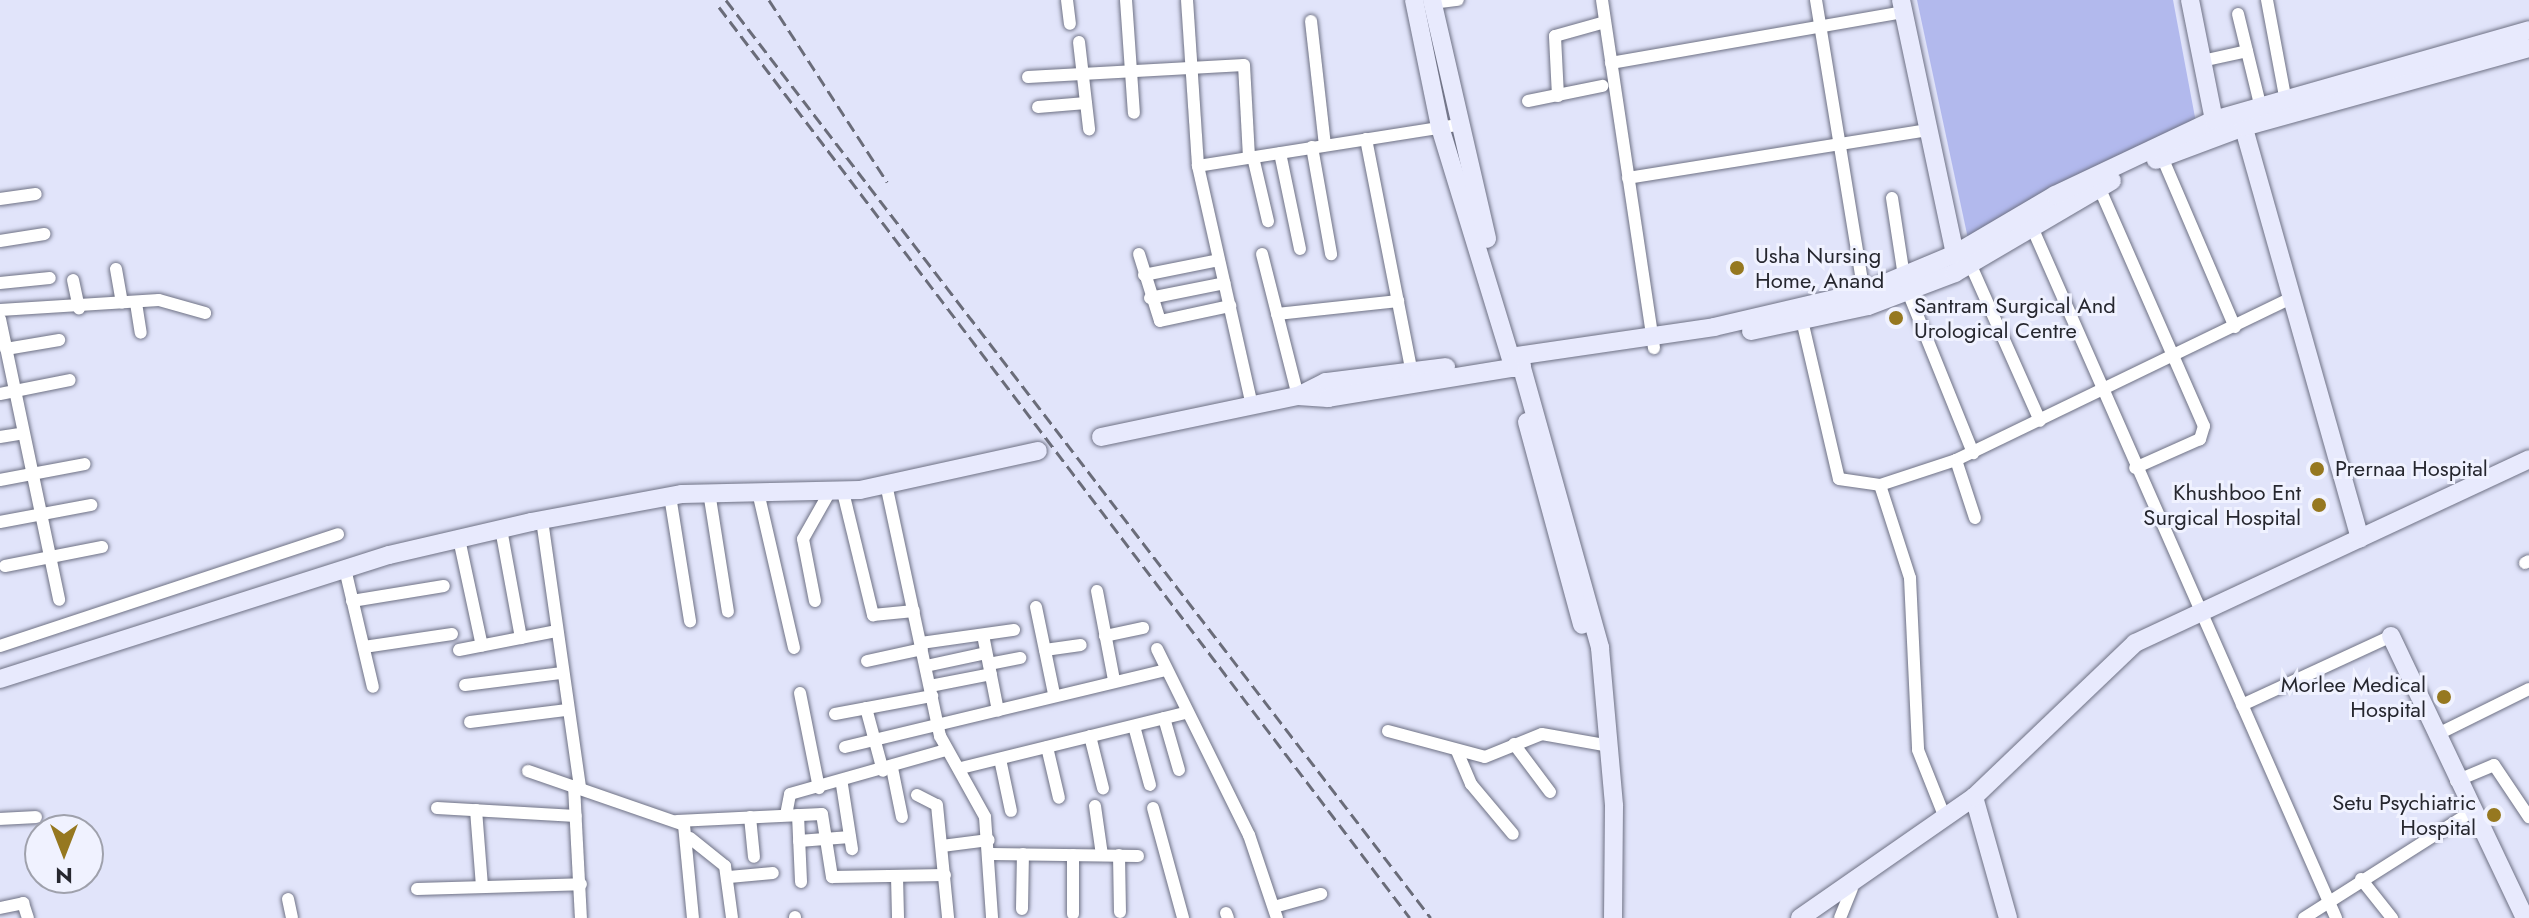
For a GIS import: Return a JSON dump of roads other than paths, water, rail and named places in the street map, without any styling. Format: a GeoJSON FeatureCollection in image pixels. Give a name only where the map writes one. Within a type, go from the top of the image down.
{"type":"FeatureCollection","features":[{"type":"Feature","properties":{"kind":"street"},"geometry":{"type":"LineString","coordinates":[[1067,0],[1070,24]]}},
{"type":"Feature","properties":{"kind":"street"},"geometry":{"type":"LineString","coordinates":[[1126,0],[1134,113]]}},
{"type":"Feature","properties":{"kind":"street"},"geometry":{"type":"LineString","coordinates":[[1187,0],[1198,166],[1252,406]]}},
{"type":"Feature","properties":{"kind":"street"},"geometry":{"type":"LineString","coordinates":[[1458,0],[1426,1],[1448,126],[1517,363],[1580,558],[1600,648],[1613,918]]}},
{"type":"Feature","properties":{"kind":"street"},"geometry":{"type":"LineString","coordinates":[[1602,0],[1653,343]]}},
{"type":"Feature","properties":{"kind":"street"},"geometry":{"type":"LineString","coordinates":[[1816,0],[1864,292]]}},
{"type":"Feature","properties":{"kind":"street"},"geometry":{"type":"LineString","coordinates":[[2267,0],[2285,96]]}},
{"type":"Feature","properties":{"kind":"street"},"geometry":{"type":"LineString","coordinates":[[2195,1],[2202,61],[2216,128]]}},
{"type":"Feature","properties":{"kind":"street"},"geometry":{"type":"LineString","coordinates":[[1611,63],[1820,26],[1902,6],[1928,130],[1963,256],[2040,421]]}},
{"type":"Feature","properties":{"kind":"street"},"geometry":{"type":"LineString","coordinates":[[2238,14],[2260,104]]}},
{"type":"Feature","properties":{"kind":"street"},"geometry":{"type":"LineString","coordinates":[[1311,21],[1318,146],[1331,254]]}},
{"type":"Feature","properties":{"kind":"street"},"geometry":{"type":"LineString","coordinates":[[1558,96],[1555,36],[1605,22]]}},
{"type":"Feature","properties":{"kind":"street"},"geometry":{"type":"LineString","coordinates":[[2242,119],[2260,104],[2285,96],[2529,30]]}},
{"type":"Feature","properties":{"kind":"street"},"geometry":{"type":"LineString","coordinates":[[1079,42],[1089,129]]}},
{"type":"Feature","properties":{"kind":"street"},"geometry":{"type":"LineString","coordinates":[[1101,437],[1412,376],[1653,343],[1801,316],[1906,284],[2216,128],[2529,48]]}},
{"type":"Feature","properties":{"kind":"street"},"geometry":{"type":"LineString","coordinates":[[2202,61],[2247,51]]}},
{"type":"Feature","properties":{"kind":"street"},"geometry":{"type":"LineString","coordinates":[[1028,77],[1244,65],[1251,158],[1268,221]]}},
{"type":"Feature","properties":{"kind":"street"},"geometry":{"type":"LineString","coordinates":[[1528,101],[1602,86]]}},
{"type":"Feature","properties":{"kind":"street"},"geometry":{"type":"LineString","coordinates":[[1038,107],[1086,103]]}},
{"type":"Feature","properties":{"kind":"street"},"geometry":{"type":"LineString","coordinates":[[2242,119],[2360,539]]}},
{"type":"Feature","properties":{"kind":"street"},"geometry":{"type":"LineString","coordinates":[[1198,166],[1448,126]]}},
{"type":"Feature","properties":{"kind":"street"},"geometry":{"type":"LineString","coordinates":[[1963,256],[2031,225],[2216,128]]}},
{"type":"Feature","properties":{"kind":"street"},"geometry":{"type":"LineString","coordinates":[[1628,178],[1928,130]]}},
{"type":"Feature","properties":{"kind":"street"},"geometry":{"type":"LineString","coordinates":[[1366,139],[1412,376]]}},
{"type":"Feature","properties":{"kind":"street"},"geometry":{"type":"LineString","coordinates":[[1280,153],[1300,249]]}},
{"type":"Feature","properties":{"kind":"street"},"geometry":{"type":"LineString","coordinates":[[2162,157],[2235,327]]}},
{"type":"Feature","properties":{"kind":"street"},"geometry":{"type":"LineString","coordinates":[[2099,187],[2173,354],[2204,434],[2135,468]]}},
{"type":"Feature","properties":{"kind":"street"},"geometry":{"type":"LineString","coordinates":[[0,199],[36,194]]}},
{"type":"Feature","properties":{"kind":"street"},"geometry":{"type":"LineString","coordinates":[[1892,198],[1906,284],[1973,453]]}},
{"type":"Feature","properties":{"kind":"street"},"geometry":{"type":"LineString","coordinates":[[2031,225],[2197,610],[2336,918]]}},
{"type":"Feature","properties":{"kind":"street"},"geometry":{"type":"LineString","coordinates":[[0,241],[44,234]]}},
{"type":"Feature","properties":{"kind":"street"},"geometry":{"type":"LineString","coordinates":[[1139,254],[1150,298],[1160,321],[1230,306]]}},
{"type":"Feature","properties":{"kind":"street"},"geometry":{"type":"LineString","coordinates":[[1262,254],[1298,396]]}},
{"type":"Feature","properties":{"kind":"street"},"geometry":{"type":"LineString","coordinates":[[1144,275],[1219,260]]}},
{"type":"Feature","properties":{"kind":"street"},"geometry":{"type":"LineString","coordinates":[[116,269],[141,333]]}},
{"type":"Feature","properties":{"kind":"street"},"geometry":{"type":"LineString","coordinates":[[0,283],[50,278]]}},
{"type":"Feature","properties":{"kind":"street"},"geometry":{"type":"LineString","coordinates":[[73,280],[79,308]]}},
{"type":"Feature","properties":{"kind":"street"},"geometry":{"type":"LineString","coordinates":[[1150,298],[1225,283]]}},
{"type":"Feature","properties":{"kind":"street"},"geometry":{"type":"LineString","coordinates":[[1801,316],[1864,292],[1906,284]]}},
{"type":"Feature","properties":{"kind":"street"},"geometry":{"type":"LineString","coordinates":[[1801,316],[1839,479],[1880,485],[1973,453],[2293,297]]}},
{"type":"Feature","properties":{"kind":"street"},"geometry":{"type":"LineString","coordinates":[[1277,314],[1398,301]]}},
{"type":"Feature","properties":{"kind":"street"},"geometry":{"type":"LineString","coordinates":[[0,310],[174,302],[205,313]]}},
{"type":"Feature","properties":{"kind":"street"},"geometry":{"type":"LineString","coordinates":[[0,319],[6,349],[7,393],[20,434],[59,600]]}},
{"type":"Feature","properties":{"kind":"street"},"geometry":{"type":"LineString","coordinates":[[6,349],[59,340]]}},
{"type":"Feature","properties":{"kind":"street"},"geometry":{"type":"LineString","coordinates":[[7,393],[70,380]]}},
{"type":"Feature","properties":{"kind":"street"},"geometry":{"type":"LineString","coordinates":[[0,437],[20,434]]}},
{"type":"Feature","properties":{"kind":"street"},"geometry":{"type":"LineString","coordinates":[[0,679],[345,569],[501,529],[670,496],[709,492],[836,492],[1038,451]]}},
{"type":"Feature","properties":{"kind":"street"},"geometry":{"type":"LineString","coordinates":[[1800,918],[1852,888],[1974,797],[2135,643],[2197,610],[2360,539],[2529,459]]}},
{"type":"Feature","properties":{"kind":"street"},"geometry":{"type":"LineString","coordinates":[[1956,460],[1975,518]]}},
{"type":"Feature","properties":{"kind":"street"},"geometry":{"type":"LineString","coordinates":[[0,480],[85,464]]}},
{"type":"Feature","properties":{"kind":"street"},"geometry":{"type":"LineString","coordinates":[[886,484],[945,750],[961,768],[989,840],[992,918]]}},
{"type":"Feature","properties":{"kind":"street"},"geometry":{"type":"LineString","coordinates":[[1880,485],[1910,578],[1918,750],[1945,818]]}},
{"type":"Feature","properties":{"kind":"street"},"geometry":{"type":"LineString","coordinates":[[709,492],[728,612]]}},
{"type":"Feature","properties":{"kind":"street"},"geometry":{"type":"LineString","coordinates":[[758,492],[794,648]]}},
{"type":"Feature","properties":{"kind":"street"},"geometry":{"type":"LineString","coordinates":[[815,601],[804,531],[836,492]]}},
{"type":"Feature","properties":{"kind":"street"},"geometry":{"type":"LineString","coordinates":[[836,492],[873,615],[914,611]]}},
{"type":"Feature","properties":{"kind":"street"},"geometry":{"type":"LineString","coordinates":[[670,496],[690,621]]}},
{"type":"Feature","properties":{"kind":"street"},"geometry":{"type":"LineString","coordinates":[[0,522],[91,505]]}},
{"type":"Feature","properties":{"kind":"street"},"geometry":{"type":"LineString","coordinates":[[542,520],[577,787],[581,918]]}},
{"type":"Feature","properties":{"kind":"street"},"geometry":{"type":"LineString","coordinates":[[501,529],[521,638]]}},
{"type":"Feature","properties":{"kind":"street"},"geometry":{"type":"LineString","coordinates":[[0,646],[338,534]]}},
{"type":"Feature","properties":{"kind":"street"},"geometry":{"type":"LineString","coordinates":[[459,539],[482,646]]}},
{"type":"Feature","properties":{"kind":"street"},"geometry":{"type":"LineString","coordinates":[[5,566],[102,547]]}},
{"type":"Feature","properties":{"kind":"street"},"geometry":{"type":"LineString","coordinates":[[345,569],[373,687]]}},
{"type":"Feature","properties":{"kind":"street"},"geometry":{"type":"LineString","coordinates":[[352,601],[444,586]]}},
{"type":"Feature","properties":{"kind":"street"},"geometry":{"type":"LineString","coordinates":[[1097,591],[1114,680]]}},
{"type":"Feature","properties":{"kind":"street"},"geometry":{"type":"LineString","coordinates":[[1036,607],[1054,694]]}},
{"type":"Feature","properties":{"kind":"street"},"geometry":{"type":"LineString","coordinates":[[1105,636],[1143,628]]}},
{"type":"Feature","properties":{"kind":"street"},"geometry":{"type":"LineString","coordinates":[[867,661],[921,646],[1014,630]]}},
{"type":"Feature","properties":{"kind":"street"},"geometry":{"type":"LineString","coordinates":[[459,650],[557,631]]}},
{"type":"Feature","properties":{"kind":"street"},"geometry":{"type":"LineString","coordinates":[[364,647],[452,634]]}},
{"type":"Feature","properties":{"kind":"street"},"geometry":{"type":"LineString","coordinates":[[983,635],[998,711]]}},
{"type":"Feature","properties":{"kind":"street"},"geometry":{"type":"LineString","coordinates":[[2242,705],[2391,636],[2456,781],[2522,914]]}},
{"type":"Feature","properties":{"kind":"street"},"geometry":{"type":"LineString","coordinates":[[1045,650],[1081,645]]}},
{"type":"Feature","properties":{"kind":"street"},"geometry":{"type":"LineString","coordinates":[[1157,649],[1185,713],[1249,835],[1276,912],[1321,894]]}},
{"type":"Feature","properties":{"kind":"street"},"geometry":{"type":"LineString","coordinates":[[926,666],[989,664],[1020,658]]}},
{"type":"Feature","properties":{"kind":"street"},"geometry":{"type":"LineString","coordinates":[[835,714],[931,691],[989,664]]}},
{"type":"Feature","properties":{"kind":"street"},"geometry":{"type":"LineString","coordinates":[[845,747],[937,722],[998,711],[1054,694],[1166,670]]}},
{"type":"Feature","properties":{"kind":"street"},"geometry":{"type":"LineString","coordinates":[[465,685],[562,673]]}},
{"type":"Feature","properties":{"kind":"street"},"geometry":{"type":"LineString","coordinates":[[2436,735],[2529,689]]}},
{"type":"Feature","properties":{"kind":"street"},"geometry":{"type":"LineString","coordinates":[[800,693],[819,788]]}},
{"type":"Feature","properties":{"kind":"street"},"geometry":{"type":"LineString","coordinates":[[866,708],[902,817]]}},
{"type":"Feature","properties":{"kind":"street"},"geometry":{"type":"LineString","coordinates":[[470,722],[567,710]]}},
{"type":"Feature","properties":{"kind":"street"},"geometry":{"type":"LineString","coordinates":[[961,768],[1185,713]]}},
{"type":"Feature","properties":{"kind":"street"},"geometry":{"type":"LineString","coordinates":[[1164,718],[1179,770]]}},
{"type":"Feature","properties":{"kind":"street"},"geometry":{"type":"LineString","coordinates":[[1134,726],[1150,785]]}},
{"type":"Feature","properties":{"kind":"street"},"geometry":{"type":"LineString","coordinates":[[1388,731],[1485,757],[1542,734],[1605,747]]}},
{"type":"Feature","properties":{"kind":"street"},"geometry":{"type":"LineString","coordinates":[[1090,736],[1103,788]]}},
{"type":"Feature","properties":{"kind":"street"},"geometry":{"type":"LineString","coordinates":[[1514,744],[1550,792]]}},
{"type":"Feature","properties":{"kind":"street"},"geometry":{"type":"LineString","coordinates":[[1047,747],[1059,798]]}},
{"type":"Feature","properties":{"kind":"street"},"geometry":{"type":"LineString","coordinates":[[1603,918],[1605,747]]}},
{"type":"Feature","properties":{"kind":"street"},"geometry":{"type":"LineString","coordinates":[[801,882],[799,841],[790,794],[842,785],[945,750]]}},
{"type":"Feature","properties":{"kind":"street"},"geometry":{"type":"LineString","coordinates":[[1457,751],[1471,784],[1513,834]]}},
{"type":"Feature","properties":{"kind":"street"},"geometry":{"type":"LineString","coordinates":[[1000,759],[1011,811]]}},
{"type":"Feature","properties":{"kind":"street"},"geometry":{"type":"LineString","coordinates":[[2456,781],[2494,765],[2529,817]]}},
{"type":"Feature","properties":{"kind":"street"},"geometry":{"type":"LineString","coordinates":[[528,771],[677,821],[824,815],[832,877],[945,875]]}},
{"type":"Feature","properties":{"kind":"street"},"geometry":{"type":"LineString","coordinates":[[799,841],[826,839],[851,843],[842,785]]}},
{"type":"Feature","properties":{"kind":"street"},"geometry":{"type":"LineString","coordinates":[[917,795],[937,805],[948,918]]}},
{"type":"Feature","properties":{"kind":"street"},"geometry":{"type":"LineString","coordinates":[[1974,797],[2008,918]]}},
{"type":"Feature","properties":{"kind":"street"},"geometry":{"type":"LineString","coordinates":[[1095,806],[1102,855]]}},
{"type":"Feature","properties":{"kind":"street"},"geometry":{"type":"LineString","coordinates":[[437,808],[576,816]]}},
{"type":"Feature","properties":{"kind":"street"},"geometry":{"type":"LineString","coordinates":[[1153,808],[1183,918]]}},
{"type":"Feature","properties":{"kind":"street"},"geometry":{"type":"LineString","coordinates":[[476,810],[482,887]]}},
{"type":"Feature","properties":{"kind":"street"},"geometry":{"type":"LineString","coordinates":[[2304,918],[2327,899],[2471,812]]}},
{"type":"Feature","properties":{"kind":"street"},"geometry":{"type":"LineString","coordinates":[[750,817],[754,857]]}},
{"type":"Feature","properties":{"kind":"street"},"geometry":{"type":"LineString","coordinates":[[0,819],[24,818]]}},
{"type":"Feature","properties":{"kind":"street"},"geometry":{"type":"LineString","coordinates":[[677,821],[690,838],[721,860],[729,877],[732,918]]}},
{"type":"Feature","properties":{"kind":"street"},"geometry":{"type":"LineString","coordinates":[[690,838],[693,918]]}},
{"type":"Feature","properties":{"kind":"street"},"geometry":{"type":"LineString","coordinates":[[942,846],[989,840]]}},
{"type":"Feature","properties":{"kind":"street"},"geometry":{"type":"LineString","coordinates":[[991,854],[1138,856]]}},
{"type":"Feature","properties":{"kind":"street"},"geometry":{"type":"LineString","coordinates":[[1022,909],[1023,854]]}},
{"type":"Feature","properties":{"kind":"street"},"geometry":{"type":"LineString","coordinates":[[1073,855],[1073,914]]}},
{"type":"Feature","properties":{"kind":"street"},"geometry":{"type":"LineString","coordinates":[[1119,855],[1120,912]]}},
{"type":"Feature","properties":{"kind":"street"},"geometry":{"type":"LineString","coordinates":[[729,877],[773,873]]}},
{"type":"Feature","properties":{"kind":"street"},"geometry":{"type":"LineString","coordinates":[[897,876],[898,918]]}},
{"type":"Feature","properties":{"kind":"street"},"geometry":{"type":"LineString","coordinates":[[2361,879],[2392,918]]}},
{"type":"Feature","properties":{"kind":"street"},"geometry":{"type":"LineString","coordinates":[[417,889],[581,884]]}},
{"type":"Feature","properties":{"kind":"street"},"geometry":{"type":"LineString","coordinates":[[1840,918],[1852,888]]}},
{"type":"Feature","properties":{"kind":"street"},"geometry":{"type":"LineString","coordinates":[[288,899],[292,918]]}},
{"type":"Feature","properties":{"kind":"street"},"geometry":{"type":"LineString","coordinates":[[0,908],[23,903],[28,918]]}},
{"type":"Feature","properties":{"kind":"railway"},"geometry":{"type":"LineString","coordinates":[[726,0],[1431,918]]}},
{"type":"Feature","properties":{"kind":"railway"},"geometry":{"type":"LineString","coordinates":[[769,0],[887,182]]}},
{"type":"Feature","properties":{"kind":"railway"},"geometry":{"type":"LineString","coordinates":[[719,7],[1410,918]]}},
{"type":"Feature","properties":{"kind":"place","name":"Usha Nursing Home, Anand"},"geometry":{"type":"Point","coordinates":[1737,268]}},
{"type":"Feature","properties":{"kind":"place","name":"Santram Surgical And Urological Centre"},"geometry":{"type":"Point","coordinates":[1896,318]}},
{"type":"Feature","properties":{"kind":"place","name":"Prernaa Hospital"},"geometry":{"type":"Point","coordinates":[2317,469]}},
{"type":"Feature","properties":{"kind":"place","name":"Khushboo Ent Surgical Hospital"},"geometry":{"type":"Point","coordinates":[2319,505]}},
{"type":"Feature","properties":{"kind":"place","name":"Morlee Medical Hospital"},"geometry":{"type":"Point","coordinates":[2444,697]}},
{"type":"Feature","properties":{"kind":"place","name":"Setu Psychiatric Hospital"},"geometry":{"type":"Point","coordinates":[2494,815]}}]}
